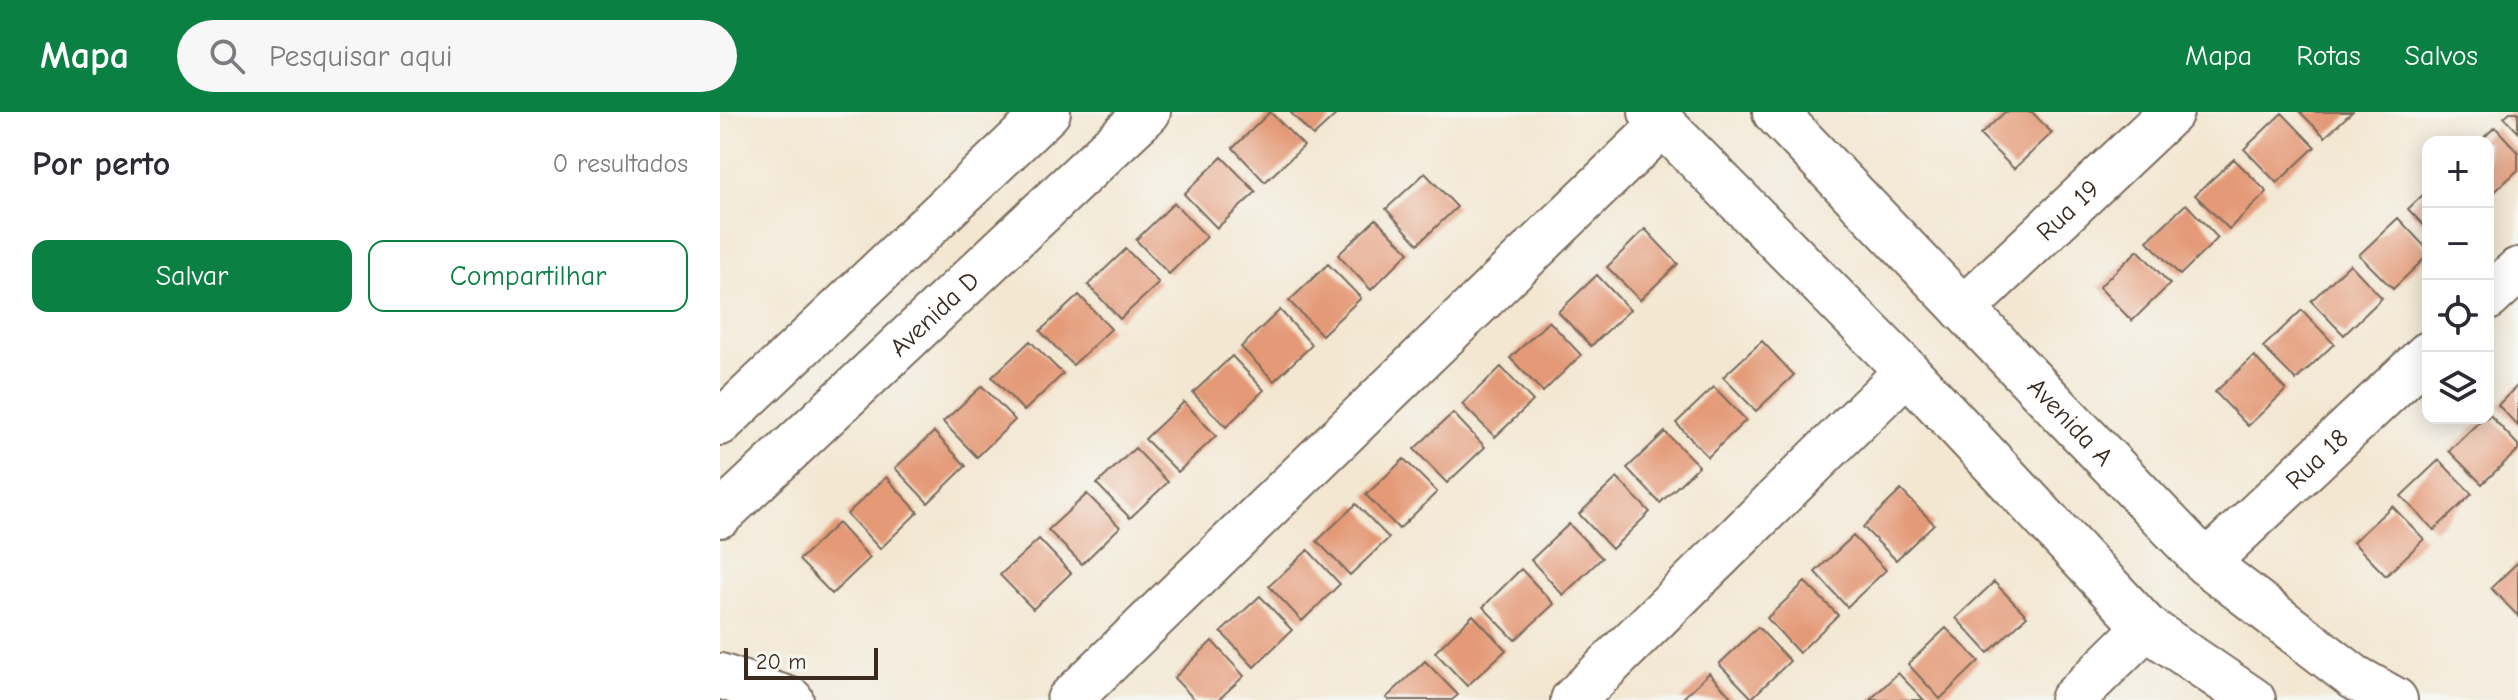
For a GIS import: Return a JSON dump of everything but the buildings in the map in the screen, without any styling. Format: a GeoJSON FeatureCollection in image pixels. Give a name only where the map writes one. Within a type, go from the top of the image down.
{"type":"FeatureCollection","features":[{"type":"Feature","properties":{"kind":"street"},"geometry":{"type":"LineString","coordinates":[[720,423],[1048,112]]}},
{"type":"Feature","properties":{"kind":"street","name":"Avenida D"},"geometry":{"type":"LineString","coordinates":[[720,515],[1148,112]]}},
{"type":"Feature","properties":{"kind":"street","name":"Avenida A"},"geometry":{"type":"LineString","coordinates":[[1775,112],[2206,563],[2354,677],[2395,700]]}},
{"type":"Feature","properties":{"kind":"street","name":"Rua 19"},"geometry":{"type":"LineString","coordinates":[[1963,309],[2171,112]]}},
{"type":"Feature","properties":{"kind":"street"},"geometry":{"type":"LineString","coordinates":[[1069,700],[1657,118],[1907,371],[2146,627],[2253,700]]}},
{"type":"Feature","properties":{"kind":"street"},"geometry":{"type":"LineString","coordinates":[[2494,292],[2518,270]]}},
{"type":"Feature","properties":{"kind":"street","name":"Rua 18"},"geometry":{"type":"LineString","coordinates":[[2206,563],[2422,360]]}},
{"type":"Feature","properties":{"kind":"street"},"geometry":{"type":"LineString","coordinates":[[1573,700],[1907,371]]}},
{"type":"Feature","properties":{"kind":"street"},"geometry":{"type":"LineString","coordinates":[[2072,700],[2146,627]]}},
{"type":"Feature","properties":{"kind":"street"},"geometry":{"type":"LineString","coordinates":[[720,676],[791,700]]}}]}
